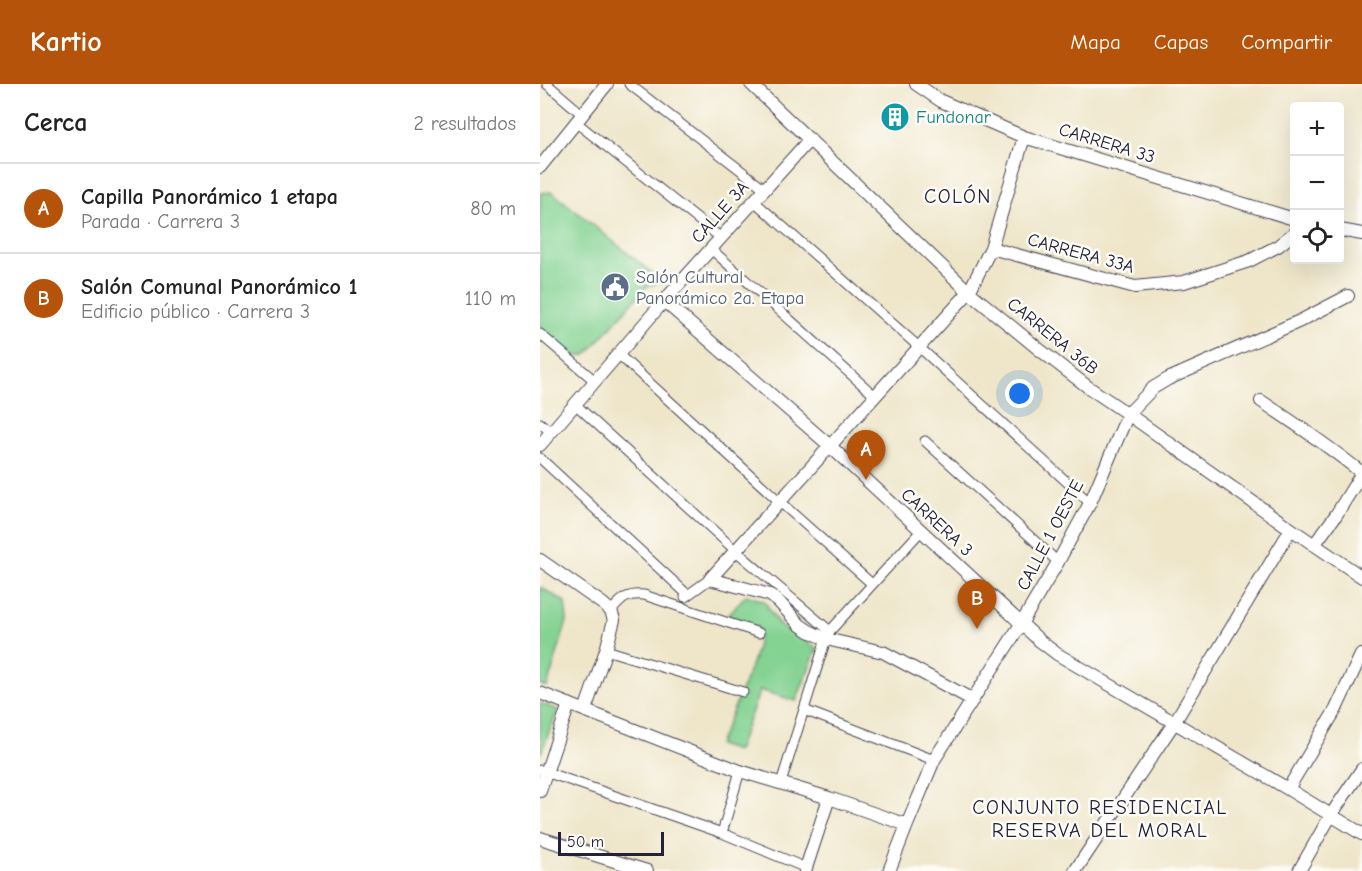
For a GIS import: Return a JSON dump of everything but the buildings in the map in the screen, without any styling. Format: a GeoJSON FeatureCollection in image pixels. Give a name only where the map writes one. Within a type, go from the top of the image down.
{"type":"FeatureCollection","features":[{"type":"Feature","properties":{"kind":"street"},"geometry":{"type":"LineString","coordinates":[[547,84],[580,119],[721,238]]}},
{"type":"Feature","properties":{"kind":"street"},"geometry":{"type":"LineString","coordinates":[[540,167],[607,84]]}},
{"type":"Feature","properties":{"kind":"street"},"geometry":{"type":"LineString","coordinates":[[629,84],[765,189]]}},
{"type":"Feature","properties":{"kind":"street","name":"CARRERA 36B"},"geometry":{"type":"LineString","coordinates":[[752,84],[969,292],[1088,387],[1362,577]]}},
{"type":"Feature","properties":{"kind":"street","name":"CARRERA 33"},"geometry":{"type":"LineString","coordinates":[[916,84],[941,101],[1024,136],[1290,218]]}},
{"type":"Feature","properties":{"kind":"street"},"geometry":{"type":"LineString","coordinates":[[675,605],[710,579],[969,292],[991,248],[1024,136]]}},
{"type":"Feature","properties":{"kind":"street","name":"CALLE 3A"},"geometry":{"type":"LineString","coordinates":[[540,445],[664,301],[810,139]]}},
{"type":"Feature","properties":{"kind":"street"},"geometry":{"type":"LineString","coordinates":[[754,201],[1090,503]]}},
{"type":"Feature","properties":{"kind":"street"},"geometry":{"type":"LineString","coordinates":[[1344,231],[1362,234]]}},
{"type":"Feature","properties":{"kind":"street","name":"CARRERA 33A"},"geometry":{"type":"LineString","coordinates":[[991,248],[1136,287],[1184,282],[1249,261],[1278,246],[1290,236]]}},
{"type":"Feature","properties":{"kind":"street"},"geometry":{"type":"LineString","coordinates":[[711,249],[875,396]]}},
{"type":"Feature","properties":{"kind":"street"},"geometry":{"type":"LineString","coordinates":[[1128,414],[1153,388],[1168,379],[1300,321],[1348,297]]}},
{"type":"Feature","properties":{"kind":"street","name":"CARRERA 3"},"geometry":{"type":"LineString","coordinates":[[664,301],[830,446],[920,532],[1057,654],[1362,834]]}},
{"type":"Feature","properties":{"kind":"street"},"geometry":{"type":"LineString","coordinates":[[540,334],[595,381]]}},
{"type":"Feature","properties":{"kind":"street"},"geometry":{"type":"LineString","coordinates":[[618,354],[872,584]]}},
{"type":"Feature","properties":{"kind":"street"},"geometry":{"type":"LineString","coordinates":[[1261,401],[1362,473],[1314,545]]}},
{"type":"Feature","properties":{"kind":"street"},"geometry":{"type":"LineString","coordinates":[[575,404],[828,635]]}},
{"type":"Feature","properties":{"kind":"street","name":"CALLE 1 OESTE"},"geometry":{"type":"LineString","coordinates":[[889,871],[934,760],[1058,562],[1090,503],[1128,414]]}},
{"type":"Feature","properties":{"kind":"street"},"geometry":{"type":"LineString","coordinates":[[540,423],[551,432]]}},
{"type":"Feature","properties":{"kind":"street"},"geometry":{"type":"LineString","coordinates":[[925,441],[1058,562]]}},
{"type":"Feature","properties":{"kind":"street"},"geometry":{"type":"LineString","coordinates":[[540,458],[688,595]]}},
{"type":"Feature","properties":{"kind":"street"},"geometry":{"type":"LineString","coordinates":[[1075,871],[1174,723],[1291,529]]}},
{"type":"Feature","properties":{"kind":"street"},"geometry":{"type":"LineString","coordinates":[[781,783],[828,635],[920,532]]}},
{"type":"Feature","properties":{"kind":"street"},"geometry":{"type":"LineString","coordinates":[[540,560],[611,611],[614,620],[585,710]]}},
{"type":"Feature","properties":{"kind":"street"},"geometry":{"type":"LineString","coordinates":[[710,579],[770,595],[809,631],[883,652],[973,700]]}},
{"type":"Feature","properties":{"kind":"street"},"geometry":{"type":"LineString","coordinates":[[611,611],[622,598],[638,594],[759,633]]}},
{"type":"Feature","properties":{"kind":"street"},"geometry":{"type":"LineString","coordinates":[[606,650],[743,692]]}},
{"type":"Feature","properties":{"kind":"street"},"geometry":{"type":"LineString","coordinates":[[1288,789],[1336,709],[1361,655]]}},
{"type":"Feature","properties":{"kind":"street"},"geometry":{"type":"LineString","coordinates":[[540,693],[740,771],[907,825]]}},
{"type":"Feature","properties":{"kind":"street"},"geometry":{"type":"LineString","coordinates":[[540,791],[543,771],[569,704]]}},
{"type":"Feature","properties":{"kind":"street"},"geometry":{"type":"LineString","coordinates":[[804,710],[934,760]]}},
{"type":"Feature","properties":{"kind":"street"},"geometry":{"type":"LineString","coordinates":[[1299,871],[1331,815],[1362,769]]}},
{"type":"Feature","properties":{"kind":"street"},"geometry":{"type":"LineString","coordinates":[[543,771],[722,833],[805,869],[829,798]]}},
{"type":"Feature","properties":{"kind":"street"},"geometry":{"type":"LineString","coordinates":[[722,833],[740,771]]}},
{"type":"Feature","properties":{"kind":"street"},"geometry":{"type":"LineString","coordinates":[[540,838],[647,871]]}},
{"type":"Feature","properties":{"kind":"green space"},"geometry":{"type":"Polygon","coordinates":[[[552,192],[662,281],[646,287],[586,355],[574,357],[540,330],[540,193],[552,192]]]}},
{"type":"Feature","properties":{"kind":"green space"},"geometry":{"type":"Polygon","coordinates":[[[540,587],[565,602],[567,621],[547,687],[540,685],[540,587]]]}},
{"type":"Feature","properties":{"kind":"green space"},"geometry":{"type":"Polygon","coordinates":[[[746,595],[764,601],[779,625],[817,648],[796,701],[760,690],[737,751],[718,745],[750,668],[759,639],[759,629],[727,616],[746,595]]]}},
{"type":"Feature","properties":{"kind":"green space"},"geometry":{"type":"Polygon","coordinates":[[[540,703],[558,710],[540,755],[540,703]]]}},
{"type":"Feature","properties":{"kind":"place","name":"Fundonar"},"geometry":{"type":"Point","coordinates":[895,117]}},
{"type":"Feature","properties":{"kind":"place","name":"Salón Cultural Panorámico 2a. Etapa"},"geometry":{"type":"Point","coordinates":[615,287]}},
{"type":"Feature","properties":{"kind":"place","name":"Capilla Panorámico 1 etapa"},"geometry":{"type":"Point","coordinates":[866,480]}},
{"type":"Feature","properties":{"kind":"place","name":"Salón Comunal Panorámico 1"},"geometry":{"type":"Point","coordinates":[977,629]}},
{"type":"Feature","properties":{"kind":"district","name":"COLÓN"},"geometry":{"type":"Point","coordinates":[958,196]}},
{"type":"Feature","properties":{"kind":"district","name":"CONJUNTO RESIDENCIAL RESERVA DEL MORAL"},"geometry":{"type":"Point","coordinates":[1100,818]}}]}
